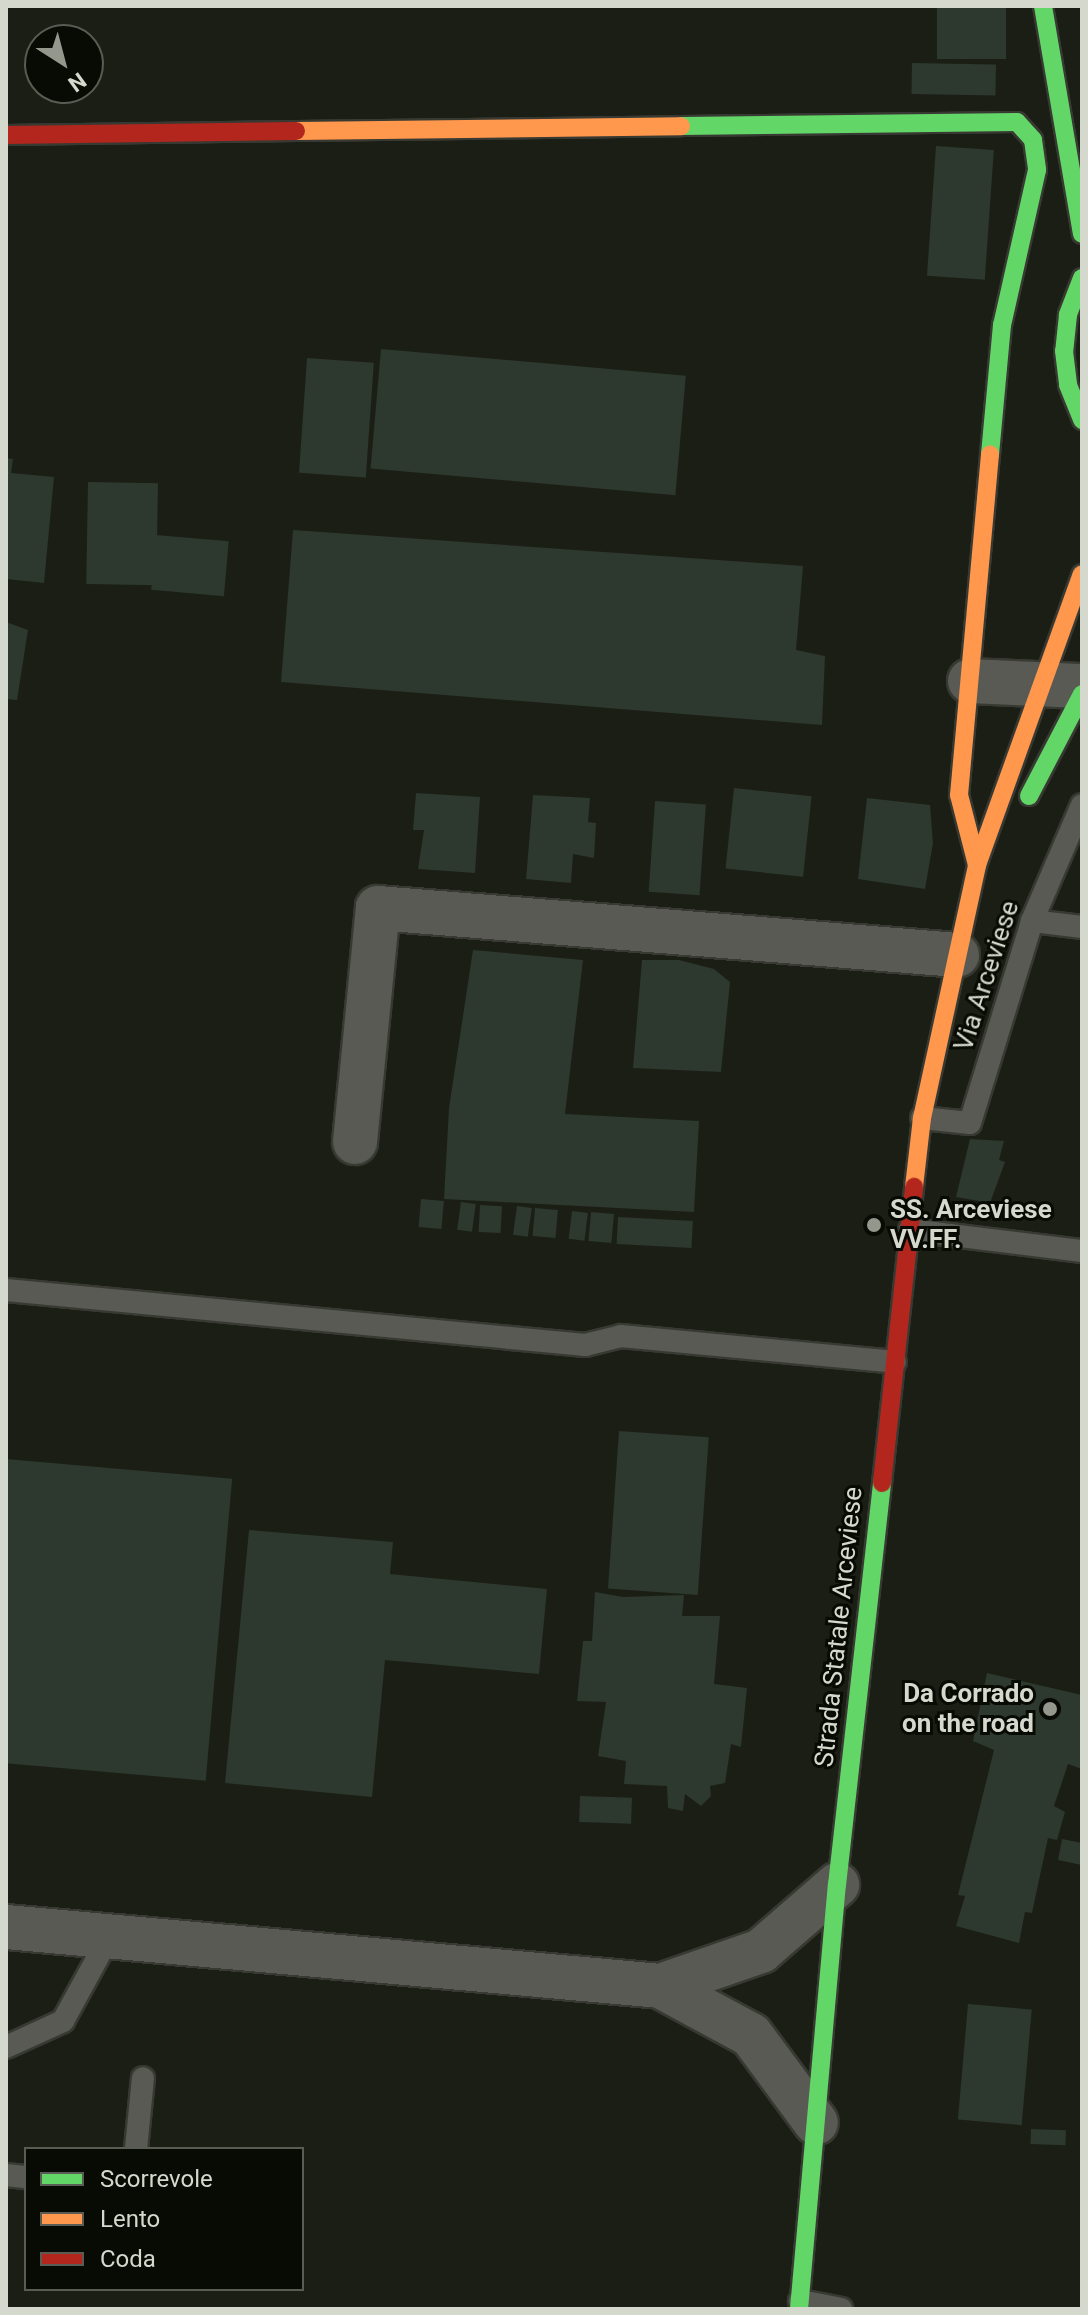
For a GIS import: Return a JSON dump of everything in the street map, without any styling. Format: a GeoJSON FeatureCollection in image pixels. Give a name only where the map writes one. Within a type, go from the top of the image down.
{"type":"FeatureCollection","features":[{"type":"Feature","properties":{"kind":"main road"},"geometry":{"type":"LineString","coordinates":[[1043,6],[1076,69]]}},
{"type":"Feature","properties":{"kind":"main road"},"geometry":{"type":"LineString","coordinates":[[1043,6],[1082,234]]}},
{"type":"Feature","properties":{"kind":"main road"},"geometry":{"type":"LineString","coordinates":[[6,135],[1017,122],[1033,140],[1035,195],[1002,325],[959,795],[977,865]]}},
{"type":"Feature","properties":{"kind":"main road"},"geometry":{"type":"LineString","coordinates":[[1082,265],[1068,315],[1064,351],[1068,385],[1082,421]]}},
{"type":"Feature","properties":{"kind":"main road"},"geometry":{"type":"LineString","coordinates":[[1068,315],[1082,278]]}},
{"type":"Feature","properties":{"kind":"main road"},"geometry":{"type":"LineString","coordinates":[[1018,820],[1070,688],[1082,574]]}},
{"type":"Feature","properties":{"kind":"main road"},"geometry":{"type":"LineString","coordinates":[[957,955],[977,865],[1070,688]]}},
{"type":"Feature","properties":{"kind":"main road"},"geometry":{"type":"LineString","coordinates":[[957,955],[1005,847]]}},
{"type":"Feature","properties":{"kind":"main road","name":"Strada Statale Arceviese"},"geometry":{"type":"LineString","coordinates":[[800,2305],[837,1885],[922,1118],[957,955]]}},
{"type":"Feature","properties":{"kind":"street"},"geometry":{"type":"LineString","coordinates":[[970,681],[1070,688]]}},
{"type":"Feature","properties":{"kind":"street"},"geometry":{"type":"LineString","coordinates":[[355,1142],[378,908],[957,955]]}},
{"type":"Feature","properties":{"kind":"street"},"geometry":{"type":"LineString","coordinates":[[660,1986],[761,1951],[837,1885]]}},
{"type":"Feature","properties":{"kind":"street"},"geometry":{"type":"LineString","coordinates":[[6,1927],[660,1986],[751,2035],[816,2123]]}},
{"type":"Feature","properties":{"kind":"lane","name":"Via Arceviese"},"geometry":{"type":"LineString","coordinates":[[922,1118],[970,1123],[1032,921],[1082,805]]}},
{"type":"Feature","properties":{"kind":"lane"},"geometry":{"type":"LineString","coordinates":[[1032,921],[1082,927]]}},
{"type":"Feature","properties":{"kind":"lane"},"geometry":{"type":"LineString","coordinates":[[910,1230],[1082,1251]]}},
{"type":"Feature","properties":{"kind":"lane"},"geometry":{"type":"LineString","coordinates":[[6,1290],[585,1345],[621,1336],[895,1362]]}},
{"type":"Feature","properties":{"kind":"lane"},"geometry":{"type":"LineString","coordinates":[[6,2047],[63,2021],[109,1937]]}},
{"type":"Feature","properties":{"kind":"lane"},"geometry":{"type":"LineString","coordinates":[[136,2147],[143,2078]]}},
{"type":"Feature","properties":{"kind":"lane"},"geometry":{"type":"LineString","coordinates":[[800,2305],[841,2309]]}},
{"type":"Feature","properties":{"kind":"building"},"geometry":{"type":"Polygon","coordinates":[[[937,6],[1006,6],[1006,59],[937,59],[937,6]]]}},
{"type":"Feature","properties":{"kind":"building"},"geometry":{"type":"Polygon","coordinates":[[[912,63],[996,64],[995,95],[911,94],[912,63]]]}},
{"type":"Feature","properties":{"kind":"building"},"geometry":{"type":"Polygon","coordinates":[[[936,146],[994,150],[985,280],[927,276],[936,146]]]}},
{"type":"Feature","properties":{"kind":"building"},"geometry":{"type":"Polygon","coordinates":[[[381,349],[686,376],[675,495],[371,469],[381,349]]]}},
{"type":"Feature","properties":{"kind":"building"},"geometry":{"type":"Polygon","coordinates":[[[307,358],[374,363],[366,477],[299,473],[307,358]]]}},
{"type":"Feature","properties":{"kind":"building"},"geometry":{"type":"Polygon","coordinates":[[[6,458],[13,459],[11,473],[54,477],[44,583],[6,579],[6,458]]]}},
{"type":"Feature","properties":{"kind":"building"},"geometry":{"type":"Polygon","coordinates":[[[88,482],[158,483],[156,585],[86,584],[88,482]]]}},
{"type":"Feature","properties":{"kind":"building"},"geometry":{"type":"Polygon","coordinates":[[[293,530],[803,566],[796,650],[825,656],[822,725],[281,682],[293,530]]]}},
{"type":"Feature","properties":{"kind":"building"},"geometry":{"type":"Polygon","coordinates":[[[156,535],[229,541],[224,596],[151,590],[156,535]]]}},
{"type":"Feature","properties":{"kind":"building"},"geometry":{"type":"Polygon","coordinates":[[[6,622],[28,630],[17,700],[6,699],[6,622]]]}},
{"type":"Feature","properties":{"kind":"building"},"geometry":{"type":"Polygon","coordinates":[[[734,788],[812,796],[803,877],[726,869],[734,788]]]}},
{"type":"Feature","properties":{"kind":"building"},"geometry":{"type":"Polygon","coordinates":[[[416,793],[480,797],[475,873],[418,869],[424,830],[413,830],[416,793]]]}},
{"type":"Feature","properties":{"kind":"building"},"geometry":{"type":"Polygon","coordinates":[[[533,795],[590,798],[588,822],[596,823],[594,858],[573,854],[571,883],[526,879],[533,795]]]}},
{"type":"Feature","properties":{"kind":"building"},"geometry":{"type":"Polygon","coordinates":[[[867,798],[930,805],[933,843],[925,889],[858,879],[867,798]]]}},
{"type":"Feature","properties":{"kind":"building"},"geometry":{"type":"Polygon","coordinates":[[[655,801],[706,805],[700,895],[649,892],[655,801]]]}},
{"type":"Feature","properties":{"kind":"building"},"geometry":{"type":"Polygon","coordinates":[[[473,950],[583,960],[565,1114],[699,1121],[694,1212],[444,1199],[449,1108],[473,950]]]}},
{"type":"Feature","properties":{"kind":"building"},"geometry":{"type":"Polygon","coordinates":[[[642,960],[679,960],[714,969],[730,982],[721,1072],[633,1068],[642,960]]]}},
{"type":"Feature","properties":{"kind":"building"},"geometry":{"type":"Polygon","coordinates":[[[970,1139],[1004,1141],[999,1160],[1005,1162],[990,1203],[956,1197],[970,1139]]]}},
{"type":"Feature","properties":{"kind":"building"},"geometry":{"type":"Polygon","coordinates":[[[421,1199],[444,1201],[441,1229],[419,1227],[421,1199]]]}},
{"type":"Feature","properties":{"kind":"building"},"geometry":{"type":"Polygon","coordinates":[[[461,1202],[476,1204],[472,1232],[457,1230],[461,1202]]]}},
{"type":"Feature","properties":{"kind":"building"},"geometry":{"type":"Polygon","coordinates":[[[480,1205],[502,1206],[501,1233],[479,1232],[480,1205]]]}},
{"type":"Feature","properties":{"kind":"building"},"geometry":{"type":"Polygon","coordinates":[[[517,1206],[532,1208],[528,1237],[513,1235],[517,1206]]]}},
{"type":"Feature","properties":{"kind":"building"},"geometry":{"type":"Polygon","coordinates":[[[535,1208],[558,1210],[555,1238],[533,1236],[535,1208]]]}},
{"type":"Feature","properties":{"kind":"building"},"geometry":{"type":"Polygon","coordinates":[[[572,1211],[588,1213],[584,1241],[569,1239],[572,1211]]]}},
{"type":"Feature","properties":{"kind":"building"},"geometry":{"type":"Polygon","coordinates":[[[591,1212],[614,1214],[611,1243],[588,1241],[591,1212]]]}},
{"type":"Feature","properties":{"kind":"building"},"geometry":{"type":"Polygon","coordinates":[[[618,1217],[693,1221],[691,1248],[617,1244],[618,1217]]]}},
{"type":"Feature","properties":{"kind":"building"},"geometry":{"type":"Polygon","coordinates":[[[619,1431],[709,1437],[698,1595],[608,1589],[619,1431]]]}},
{"type":"Feature","properties":{"kind":"building"},"geometry":{"type":"Polygon","coordinates":[[[6,1459],[232,1479],[206,1781],[6,1763],[6,1459]]]}},
{"type":"Feature","properties":{"kind":"building"},"geometry":{"type":"Polygon","coordinates":[[[249,1530],[393,1542],[390,1574],[547,1589],[539,1674],[385,1660],[372,1797],[225,1783],[249,1530]]]}},
{"type":"Feature","properties":{"kind":"building"},"geometry":{"type":"Polygon","coordinates":[[[595,1592],[623,1597],[684,1595],[682,1616],[720,1616],[714,1684],[747,1688],[741,1747],[731,1744],[725,1783],[710,1786],[711,1796],[701,1806],[685,1794],[683,1811],[668,1808],[667,1786],[624,1784],[626,1761],[598,1756],[606,1702],[577,1701],[583,1641],[592,1641],[595,1592]]]}},
{"type":"Feature","properties":{"kind":"building"},"geometry":{"type":"Polygon","coordinates":[[[987,1673],[1082,1695],[1082,1769],[1068,1764],[1054,1806],[1065,1812],[1057,1840],[1048,1838],[1032,1913],[1025,1912],[1019,1943],[956,1926],[965,1896],[958,1895],[994,1750],[973,1741],[987,1673]]]}},
{"type":"Feature","properties":{"kind":"building"},"geometry":{"type":"Polygon","coordinates":[[[580,1796],[632,1798],[631,1824],[579,1822],[580,1796]]]}},
{"type":"Feature","properties":{"kind":"building"},"geometry":{"type":"Polygon","coordinates":[[[1062,1839],[1082,1843],[1082,1865],[1058,1860],[1062,1839]]]}},
{"type":"Feature","properties":{"kind":"building"},"geometry":{"type":"Polygon","coordinates":[[[968,2004],[1032,2010],[1022,2125],[958,2120],[968,2004]]]}},
{"type":"Feature","properties":{"kind":"building"},"geometry":{"type":"Polygon","coordinates":[[[1031,2129],[1066,2130],[1065,2145],[1030,2144],[1031,2129]]]}},
{"type":"Feature","properties":{"kind":"traffic: fast"},"geometry":{"type":"LineString","coordinates":[[1043,6],[1082,234]]}},
{"type":"Feature","properties":{"kind":"traffic: fast"},"geometry":{"type":"LineString","coordinates":[[681,126],[1017,122],[1033,140],[1037,170],[1002,325],[990,454]]}},
{"type":"Feature","properties":{"kind":"traffic: fast"},"geometry":{"type":"LineString","coordinates":[[1082,278],[1068,315],[1064,351],[1068,385],[1082,420]]}},
{"type":"Feature","properties":{"kind":"traffic: fast"},"geometry":{"type":"LineString","coordinates":[[1029,796],[1082,694]]}},
{"type":"Feature","properties":{"kind":"traffic: fast"},"geometry":{"type":"LineString","coordinates":[[799,2309],[837,1885],[882,1483]]}},
{"type":"Feature","properties":{"kind":"traffic: slow"},"geometry":{"type":"LineString","coordinates":[[296,131],[681,126]]}},
{"type":"Feature","properties":{"kind":"traffic: slow"},"geometry":{"type":"LineString","coordinates":[[977,865],[959,795],[990,454]]}},
{"type":"Feature","properties":{"kind":"traffic: slow"},"geometry":{"type":"LineString","coordinates":[[914,1187],[922,1118],[977,865],[1082,574]]}},
{"type":"Feature","properties":{"kind":"traffic: jam"},"geometry":{"type":"LineString","coordinates":[[6,135],[296,131]]}},
{"type":"Feature","properties":{"kind":"traffic: jam"},"geometry":{"type":"LineString","coordinates":[[882,1483],[914,1187]]}},
{"type":"Feature","properties":{"kind":"place","name":"SS. Arceviese VV.FF."},"geometry":{"type":"Point","coordinates":[874,1225]}},
{"type":"Feature","properties":{"kind":"place","name":"Da Corrado on the road"},"geometry":{"type":"Point","coordinates":[1050,1709]}}]}
